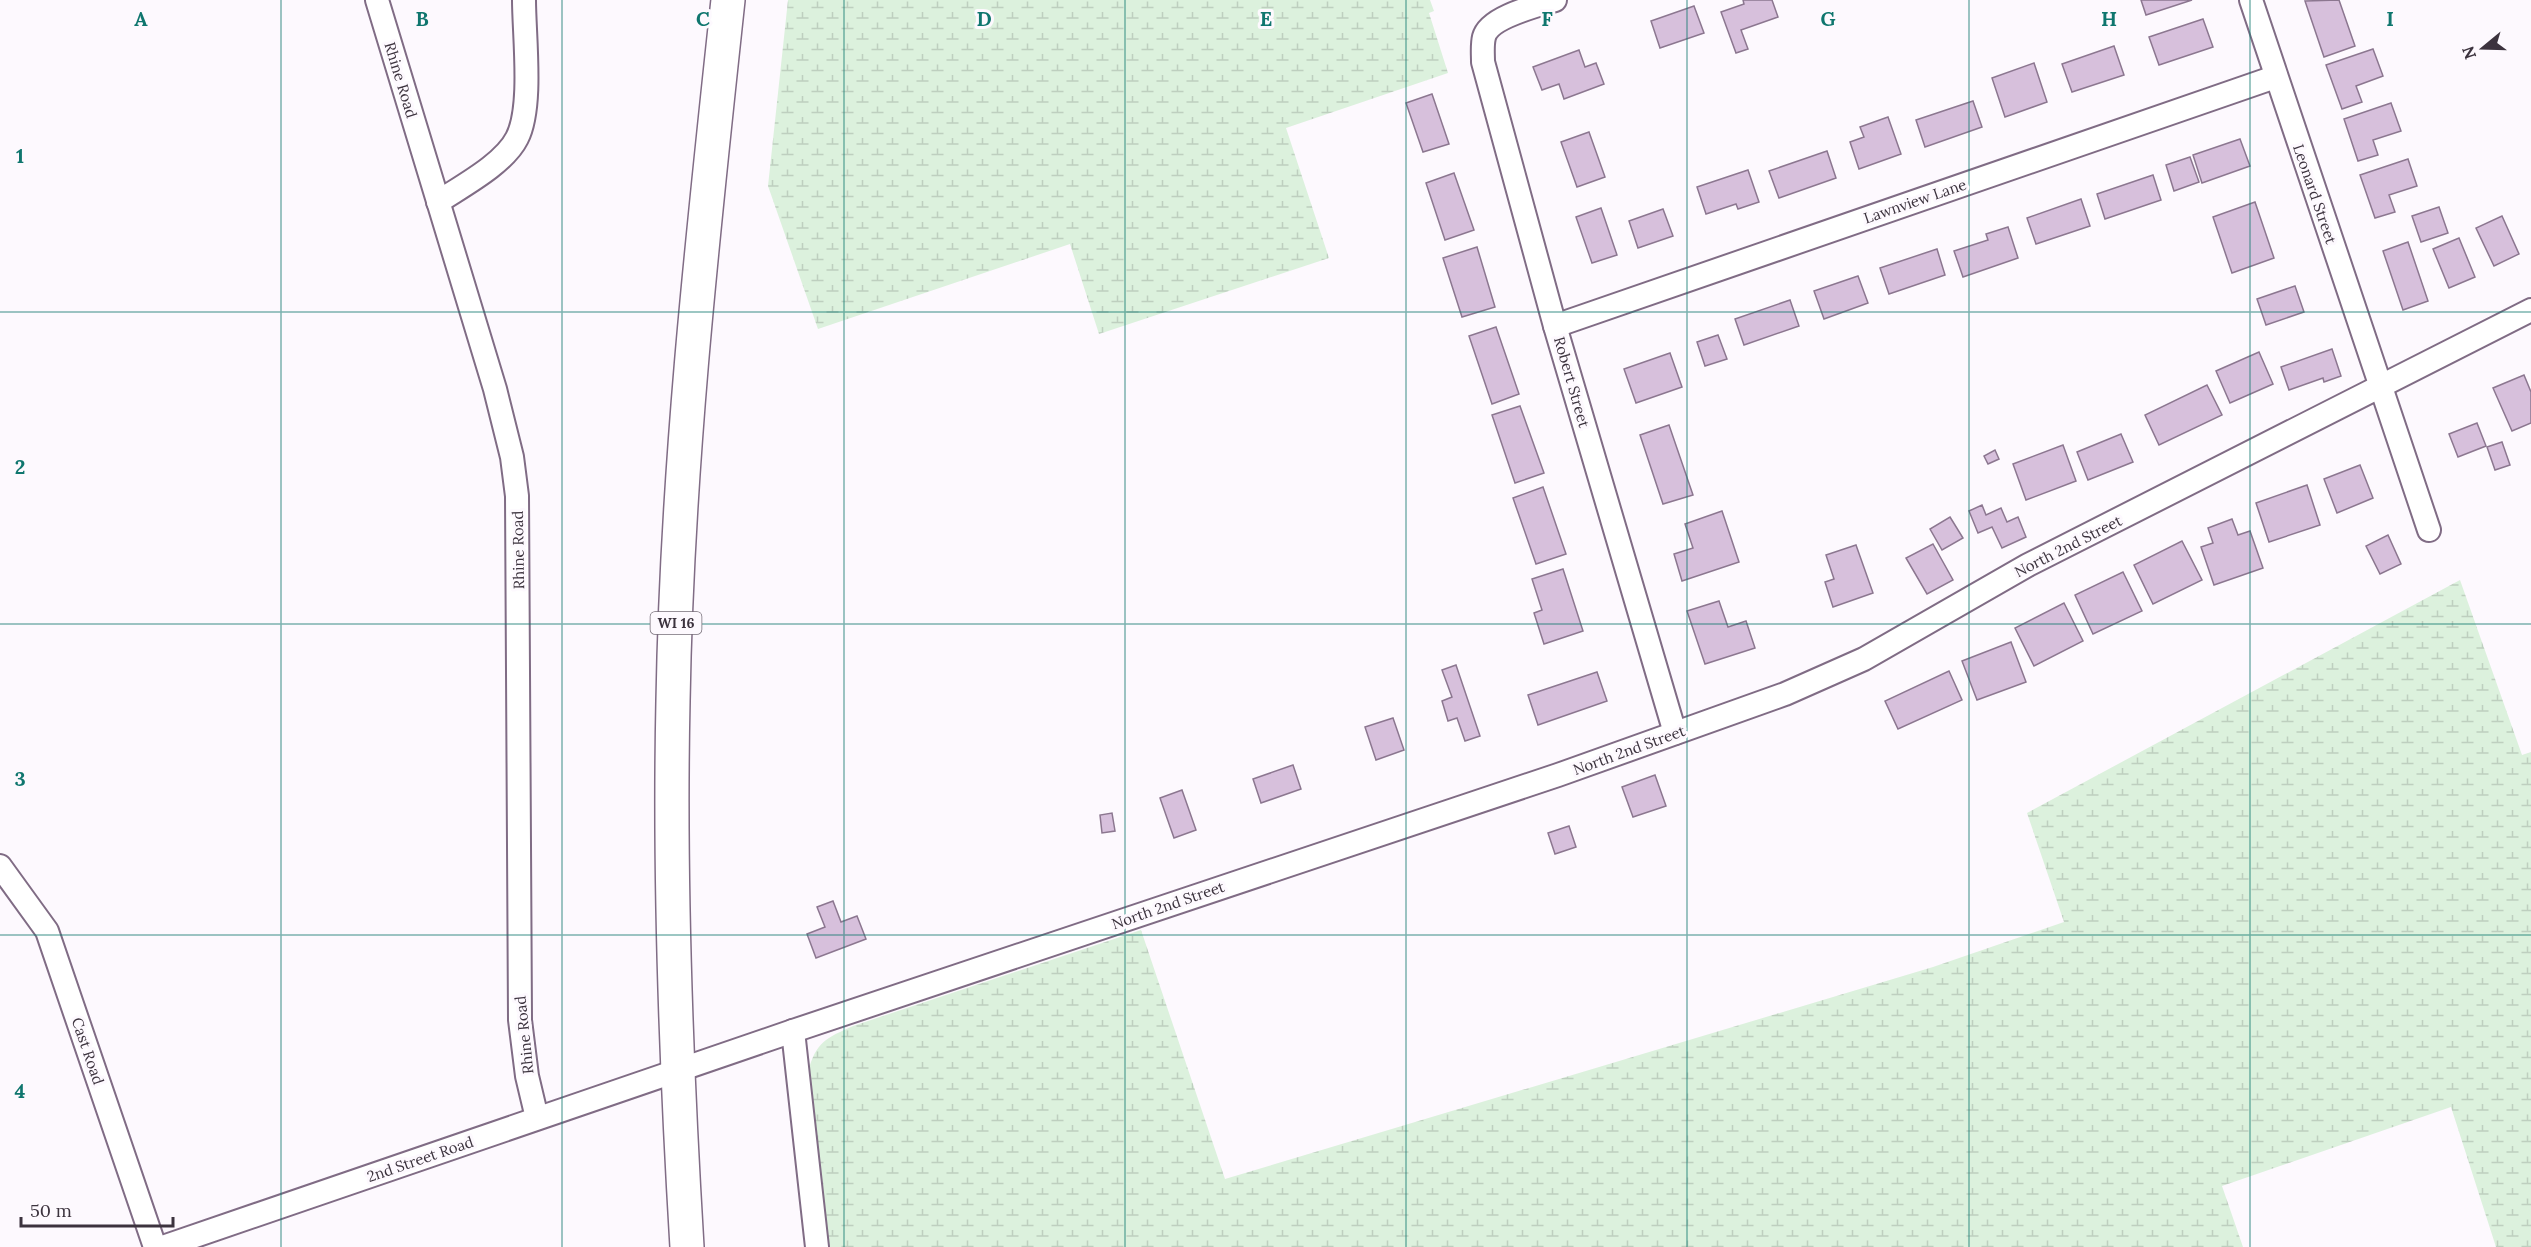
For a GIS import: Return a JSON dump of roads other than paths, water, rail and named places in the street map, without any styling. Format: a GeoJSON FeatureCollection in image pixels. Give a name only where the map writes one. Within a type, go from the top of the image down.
{"type":"FeatureCollection","features":[{"type":"Feature","properties":{"kind":"highway","name":"WI 16"},"geometry":{"type":"LineString","coordinates":[[687,1247],[677,1073],[673,927],[673,700],[685,438],[728,0]]}},
{"type":"Feature","properties":{"kind":"street","name":"Rhine Road"},"geometry":{"type":"LineString","coordinates":[[376,0],[495,389],[512,457],[517,496],[520,1020],[527,1076],[537,1118]]}},
{"type":"Feature","properties":{"kind":"street"},"geometry":{"type":"LineString","coordinates":[[438,202],[498,160],[517,138],[526,104],[524,0]]}},
{"type":"Feature","properties":{"kind":"street","name":"Robert Street"},"geometry":{"type":"LineString","coordinates":[[1555,0],[1510,16],[1488,29],[1484,38],[1483,62],[1555,326],[1675,733]]}},
{"type":"Feature","properties":{"kind":"street","name":"Leonard Street"},"geometry":{"type":"LineString","coordinates":[[2251,0],[2428,530]]}},
{"type":"Feature","properties":{"kind":"street","name":"Lawnview Lane"},"geometry":{"type":"LineString","coordinates":[[1555,326],[2276,77]]}},
{"type":"Feature","properties":{"kind":"street","name":"North 2nd Street"},"geometry":{"type":"LineString","coordinates":[[677,1073],[793,1031],[1535,782],[1785,694],[1864,659],[2028,565],[2531,310]]}},
{"type":"Feature","properties":{"kind":"street","name":"Cast Road"},"geometry":{"type":"LineString","coordinates":[[0,866],[47,931],[156,1247]]}},
{"type":"Feature","properties":{"kind":"street"},"geometry":{"type":"LineString","coordinates":[[793,1031],[817,1247]]}},
{"type":"Feature","properties":{"kind":"street","name":"2nd Street Road"},"geometry":{"type":"LineString","coordinates":[[163,1247],[537,1118],[677,1073]]}}]}
